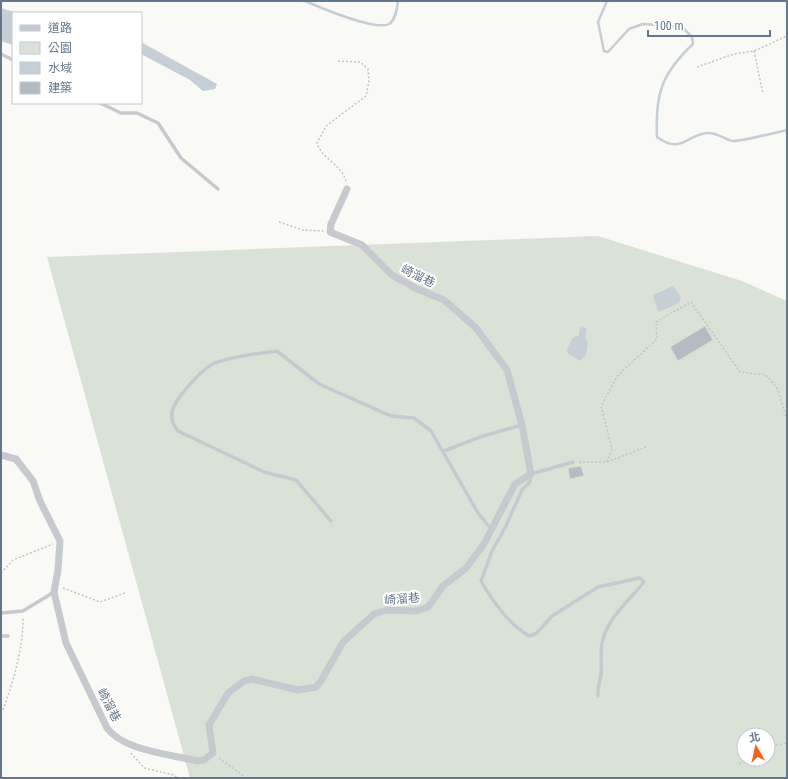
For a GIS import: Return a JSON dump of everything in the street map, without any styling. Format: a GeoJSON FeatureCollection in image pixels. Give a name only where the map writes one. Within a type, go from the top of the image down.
{"type":"FeatureCollection","features":[{"type":"Feature","properties":{"kind":"street"},"geometry":{"type":"LineString","coordinates":[[330,232],[331,224],[347,189]]}},
{"type":"Feature","properties":{"kind":"street","name":"崎溜巷"},"geometry":{"type":"LineString","coordinates":[[60,541],[54,592],[69,650],[107,728],[114,736],[127,744],[197,761],[204,760],[213,753],[209,725],[228,693],[244,681],[252,679],[298,690],[316,687],[321,681],[343,642],[374,614],[387,610],[416,611],[428,607],[442,586],[466,568],[492,530],[515,484],[530,474],[522,425],[508,370],[476,328],[444,300],[415,288],[392,275],[362,246],[330,232]]}},
{"type":"Feature","properties":{"kind":"street"},"geometry":{"type":"LineString","coordinates":[[1,455],[16,459],[34,481],[40,501],[60,541]]}},
{"type":"Feature","properties":{"kind":"lane"},"geometry":{"type":"LineString","coordinates":[[1,54],[12,60]]}},
{"type":"Feature","properties":{"kind":"lane"},"geometry":{"type":"LineString","coordinates":[[102,104],[121,112],[137,113],[158,123],[181,158],[218,189]]}},
{"type":"Feature","properties":{"kind":"lane"},"geometry":{"type":"LineString","coordinates":[[331,521],[296,480],[264,472],[178,431],[173,425],[172,411],[180,398],[199,375],[212,365],[227,360],[277,351],[319,384],[333,391],[391,416],[414,418],[431,431],[444,451],[478,513],[492,530]]}},
{"type":"Feature","properties":{"kind":"lane"},"geometry":{"type":"LineString","coordinates":[[444,451],[480,437],[522,425]]}},
{"type":"Feature","properties":{"kind":"lane"},"geometry":{"type":"LineString","coordinates":[[573,462],[530,474],[530,482],[522,490],[505,528],[492,550],[481,582],[491,600],[521,632],[529,636],[537,633],[552,616],[598,587],[640,578],[644,582],[623,604],[604,637],[602,643],[601,676],[598,696]]}},
{"type":"Feature","properties":{"kind":"lane"},"geometry":{"type":"LineString","coordinates":[[1,613],[23,611],[54,592]]}},
{"type":"Feature","properties":{"kind":"lane"},"geometry":{"type":"LineString","coordinates":[[1,636],[8,636]]}},
{"type":"Feature","properties":{"kind":"path"},"geometry":{"type":"LineString","coordinates":[[697,67],[734,54],[754,50],[787,36]]}},
{"type":"Feature","properties":{"kind":"path"},"geometry":{"type":"LineString","coordinates":[[754,50],[763,94]]}},
{"type":"Feature","properties":{"kind":"path"},"geometry":{"type":"LineString","coordinates":[[338,61],[360,62],[368,68],[369,81],[366,96],[326,126],[317,143],[320,151],[339,168],[345,179],[347,189]]}},
{"type":"Feature","properties":{"kind":"path"},"geometry":{"type":"LineString","coordinates":[[278,222],[303,230],[330,232]]}},
{"type":"Feature","properties":{"kind":"path"},"geometry":{"type":"LineString","coordinates":[[607,462],[612,449],[601,406],[618,375],[657,339],[656,322],[691,302],[740,372],[766,374],[777,388],[787,419]]}},
{"type":"Feature","properties":{"kind":"path"},"geometry":{"type":"LineString","coordinates":[[573,462],[607,462],[646,447]]}},
{"type":"Feature","properties":{"kind":"path"},"geometry":{"type":"LineString","coordinates":[[1,573],[13,560],[60,541]]}},
{"type":"Feature","properties":{"kind":"path"},"geometry":{"type":"LineString","coordinates":[[56,584],[100,602],[125,593]]}},
{"type":"Feature","properties":{"kind":"path"},"geometry":{"type":"LineString","coordinates":[[3,710],[14,679],[22,648],[23,611]]}},
{"type":"Feature","properties":{"kind":"path"},"geometry":{"type":"LineString","coordinates":[[776,745],[787,743]]}},
{"type":"Feature","properties":{"kind":"path"},"geometry":{"type":"LineString","coordinates":[[127,744],[132,756],[144,768],[174,775],[177,778]]}},
{"type":"Feature","properties":{"kind":"path"},"geometry":{"type":"LineString","coordinates":[[213,753],[246,778]]}},
{"type":"Feature","properties":{"kind":"green space"},"geometry":{"type":"Polygon","coordinates":[[[598,236],[742,281],[787,301],[787,778],[190,778],[47,257],[598,236]]]}},
{"type":"Feature","properties":{"kind":"water"},"geometry":{"type":"Polygon","coordinates":[[[1,8],[15,12],[12,12],[12,45],[1,41],[1,8]]]}},
{"type":"Feature","properties":{"kind":"water"},"geometry":{"type":"Polygon","coordinates":[[[142,43],[217,84],[215,89],[203,91],[190,80],[142,55],[142,43]]]}},
{"type":"Feature","properties":{"kind":"water"},"geometry":{"type":"Polygon","coordinates":[[[673,286],[681,297],[679,303],[658,312],[653,295],[673,286]]]}},
{"type":"Feature","properties":{"kind":"water"},"geometry":{"type":"Polygon","coordinates":[[[580,327],[586,328],[585,339],[588,342],[586,355],[580,361],[568,353],[567,349],[573,337],[579,336],[580,327]]]}},
{"type":"Feature","properties":{"kind":"building"},"geometry":{"type":"Polygon","coordinates":[[[705,326],[713,340],[678,361],[670,347],[705,326]]]}},
{"type":"Feature","properties":{"kind":"building"},"geometry":{"type":"Polygon","coordinates":[[[581,466],[584,476],[570,479],[568,468],[581,466]]]}},
{"type":"Feature","properties":{"kind":"waterway"},"geometry":{"type":"LineString","coordinates":[[305,1],[347,17],[372,24],[382,25],[389,24],[393,20],[396,14],[398,1]]}},
{"type":"Feature","properties":{"kind":"waterway"},"geometry":{"type":"LineString","coordinates":[[607,1],[598,22],[604,51],[608,52],[629,29],[643,24],[682,27],[692,37],[693,44],[674,65],[662,86],[657,109],[657,137],[666,142],[679,144],[696,136],[709,133],[736,141],[787,130]]}}]}
